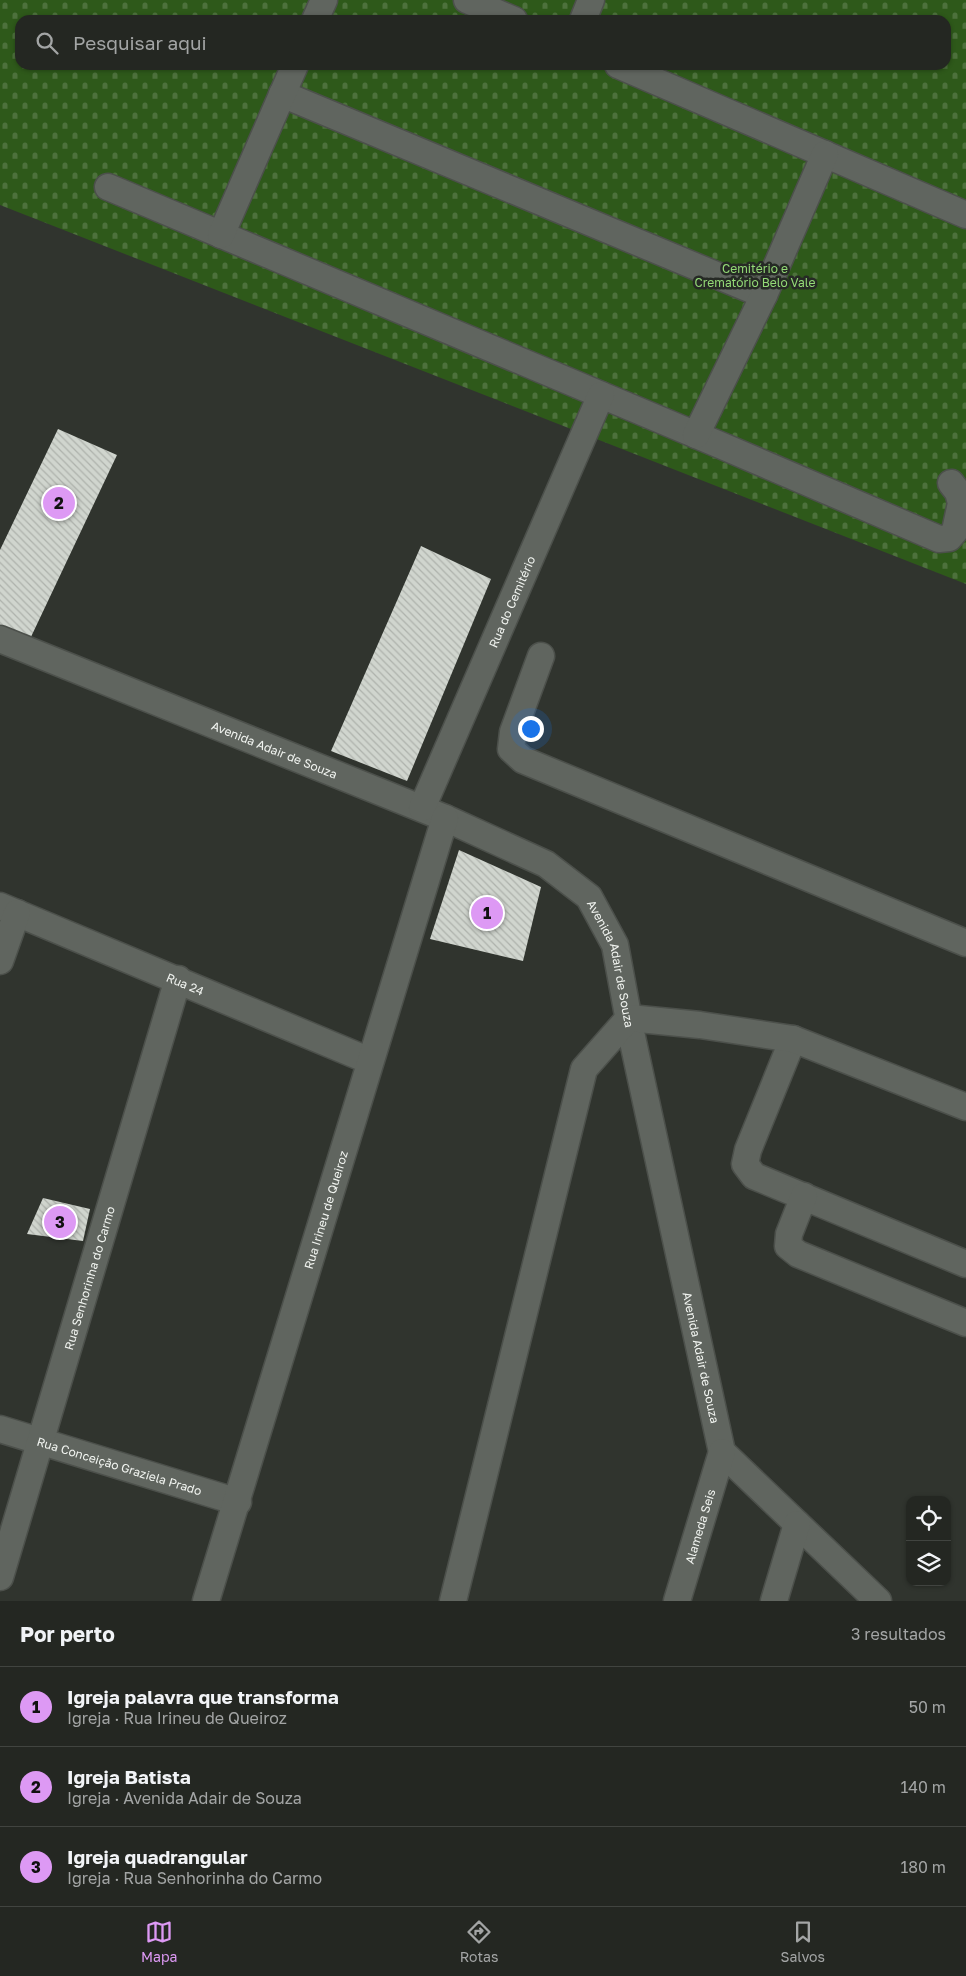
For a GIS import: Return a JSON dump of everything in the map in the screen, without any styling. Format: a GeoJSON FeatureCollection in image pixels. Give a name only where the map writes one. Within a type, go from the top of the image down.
{"type":"FeatureCollection","features":[{"type":"Feature","properties":{"kind":"street"},"geometry":{"type":"LineString","coordinates":[[317,15],[324,0]]}},
{"type":"Feature","properties":{"kind":"street"},"geometry":{"type":"LineString","coordinates":[[467,0],[502,15]]}},
{"type":"Feature","properties":{"kind":"street"},"geometry":{"type":"LineString","coordinates":[[585,15],[591,0]]}},
{"type":"Feature","properties":{"kind":"street"},"geometry":{"type":"LineString","coordinates":[[221,235],[293,70]]}},
{"type":"Feature","properties":{"kind":"street"},"geometry":{"type":"LineString","coordinates":[[630,70],[966,215]]}},
{"type":"Feature","properties":{"kind":"street"},"geometry":{"type":"LineString","coordinates":[[282,94],[764,295]]}},
{"type":"Feature","properties":{"kind":"street"},"geometry":{"type":"LineString","coordinates":[[696,434],[764,295],[825,154]]}},
{"type":"Feature","properties":{"kind":"street"},"geometry":{"type":"LineString","coordinates":[[108,187],[696,434],[939,539],[949,538],[956,531],[962,502],[958,492],[951,483]]}},
{"type":"Feature","properties":{"kind":"street","name":"Rua do Cemitério"},"geometry":{"type":"LineString","coordinates":[[422,808],[601,395]]}},
{"type":"Feature","properties":{"kind":"street","name":"Avenida Adair de Souza"},"geometry":{"type":"LineString","coordinates":[[0,639],[445,818],[546,864],[589,897],[615,945],[722,1452]]}},
{"type":"Feature","properties":{"kind":"street"},"geometry":{"type":"LineString","coordinates":[[541,656],[513,732],[511,749],[523,760],[966,943]]}},
{"type":"Feature","properties":{"kind":"street","name":"Rua Irineu de Queiroz"},"geometry":{"type":"LineString","coordinates":[[206,1601],[238,1502],[445,818]]}},
{"type":"Feature","properties":{"kind":"street"},"geometry":{"type":"LineString","coordinates":[[0,961],[8,910]]}},
{"type":"Feature","properties":{"kind":"street","name":"Rua 24"},"geometry":{"type":"LineString","coordinates":[[8,910],[370,1061]]}},
{"type":"Feature","properties":{"kind":"street","name":"Rua Senhorinha do Carmo"},"geometry":{"type":"LineString","coordinates":[[0,1576],[178,980]]}},
{"type":"Feature","properties":{"kind":"street"},"geometry":{"type":"LineString","coordinates":[[453,1601],[584,1069],[629,1018],[700,1025],[794,1039],[966,1107]]}},
{"type":"Feature","properties":{"kind":"street"},"geometry":{"type":"LineString","coordinates":[[794,1039],[748,1150],[745,1164],[754,1176],[966,1264]]}},
{"type":"Feature","properties":{"kind":"street"},"geometry":{"type":"LineString","coordinates":[[804,1196],[789,1234],[788,1246],[798,1254],[966,1323]]}},
{"type":"Feature","properties":{"kind":"street","name":"Rua Conceição Graziela Prado"},"geometry":{"type":"LineString","coordinates":[[0,1429],[238,1502]]}},
{"type":"Feature","properties":{"kind":"street"},"geometry":{"type":"LineString","coordinates":[[722,1452],[798,1524],[871,1598]]}},
{"type":"Feature","properties":{"kind":"street","name":"Alameda Seis"},"geometry":{"type":"LineString","coordinates":[[677,1601],[722,1452]]}},
{"type":"Feature","properties":{"kind":"street"},"geometry":{"type":"LineString","coordinates":[[774,1601],[798,1524]]}},
{"type":"Feature","properties":{"kind":"green space","name":"Cemitério e Crematório Belo Vale"},"geometry":{"type":"Polygon","coordinates":[[[0,0],[966,0],[966,584],[0,205],[0,0]]]}},
{"type":"Feature","properties":{"kind":"building"},"geometry":{"type":"Polygon","coordinates":[[[58,429],[117,455],[30,639],[0,626],[0,550],[58,429]]]}},
{"type":"Feature","properties":{"kind":"building"},"geometry":{"type":"Polygon","coordinates":[[[421,546],[491,579],[407,781],[331,751],[421,546]]]}},
{"type":"Feature","properties":{"kind":"building"},"geometry":{"type":"Polygon","coordinates":[[[459,850],[541,887],[523,961],[430,939],[459,850]]]}},
{"type":"Feature","properties":{"kind":"building"},"geometry":{"type":"Polygon","coordinates":[[[43,1198],[90,1209],[83,1241],[27,1234],[43,1198]]]}},
{"type":"Feature","properties":{"kind":"place","name":"Igreja Batista"},"geometry":{"type":"Point","coordinates":[59,503]}},
{"type":"Feature","properties":{"kind":"place","name":"Igreja palavra que transforma"},"geometry":{"type":"Point","coordinates":[487,913]}},
{"type":"Feature","properties":{"kind":"place","name":"Igreja quadrangular"},"geometry":{"type":"Point","coordinates":[60,1222]}}]}
